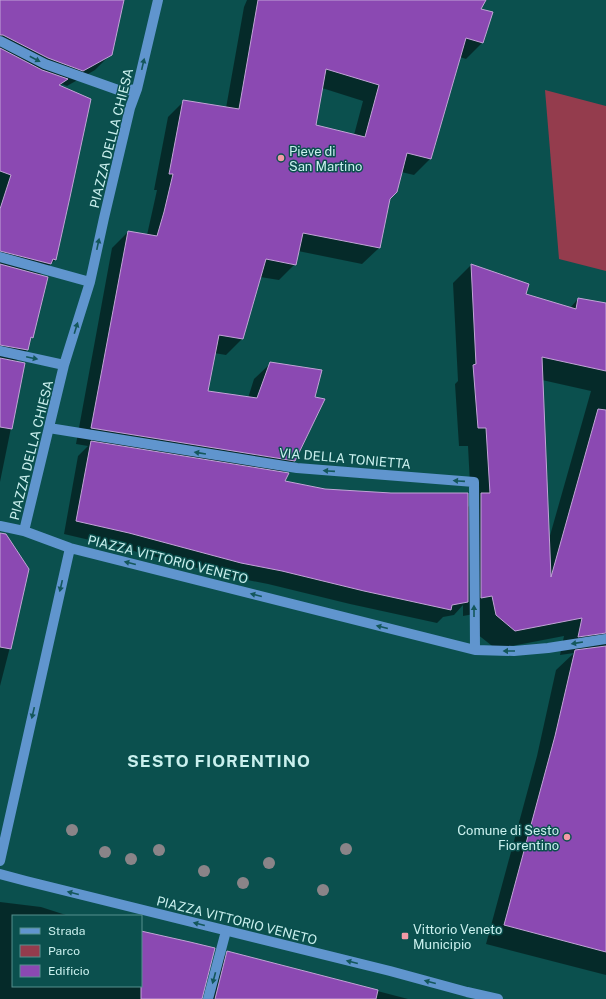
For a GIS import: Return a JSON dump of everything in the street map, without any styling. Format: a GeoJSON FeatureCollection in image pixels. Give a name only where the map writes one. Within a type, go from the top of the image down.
{"type":"FeatureCollection","features":[{"type":"Feature","properties":{"kind":"street","name":"PIAZZA DELLA CHIESA"},"geometry":{"type":"LineString","coordinates":[[24,531],[64,365],[90,282],[128,116],[137,89],[158,0]]}},
{"type":"Feature","properties":{"kind":"street"},"geometry":{"type":"LineString","coordinates":[[0,41],[45,64],[121,91],[137,89]]}},
{"type":"Feature","properties":{"kind":"street"},"geometry":{"type":"LineString","coordinates":[[0,257],[90,282]]}},
{"type":"Feature","properties":{"kind":"street"},"geometry":{"type":"LineString","coordinates":[[0,351],[64,365]]}},
{"type":"Feature","properties":{"kind":"street","name":"VIA DELLA TONIETTA"},"geometry":{"type":"LineString","coordinates":[[49,428],[297,468],[474,482],[475,650]]}},
{"type":"Feature","properties":{"kind":"street"},"geometry":{"type":"LineString","coordinates":[[0,526],[24,531],[70,548]]}},
{"type":"Feature","properties":{"kind":"street","name":"PIAZZA VITTORIO VENETO"},"geometry":{"type":"LineString","coordinates":[[0,861],[70,548],[475,650],[514,651],[548,648],[606,639]]}},
{"type":"Feature","properties":{"kind":"street","name":"PIAZZA VITTORIO VENETO"},"geometry":{"type":"LineString","coordinates":[[0,874],[390,971],[466,995],[498,999]]}},
{"type":"Feature","properties":{"kind":"street"},"geometry":{"type":"LineString","coordinates":[[208,999],[226,931]]}},
{"type":"Feature","properties":{"kind":"green space"},"geometry":{"type":"Polygon","coordinates":[[[545,90],[606,106],[606,271],[559,259],[545,90]]]}},
{"type":"Feature","properties":{"kind":"building"},"geometry":{"type":"Polygon","coordinates":[[[0,0],[124,0],[112,55],[83,71],[48,58],[3,35],[0,35],[0,0]]]}},
{"type":"Feature","properties":{"kind":"building"},"geometry":{"type":"Polygon","coordinates":[[[258,0],[486,0],[481,9],[493,12],[483,43],[466,38],[431,159],[407,153],[397,192],[390,199],[380,248],[303,233],[296,265],[266,259],[243,339],[219,335],[208,391],[257,398],[270,362],[322,370],[315,397],[325,399],[295,461],[91,428],[128,231],[157,236],[173,174],[169,174],[183,100],[239,109],[258,0]],[[326,69],[316,125],[365,137],[379,85],[326,69]]]}},
{"type":"Feature","properties":{"kind":"building"},"geometry":{"type":"Polygon","coordinates":[[[0,48],[42,70],[68,79],[59,85],[91,99],[56,260],[53,259],[51,264],[0,251],[0,209],[11,175],[0,171],[0,48]]]}},
{"type":"Feature","properties":{"kind":"building"},"geometry":{"type":"Polygon","coordinates":[[[0,264],[48,277],[33,338],[31,337],[28,350],[0,345],[0,264]]]}},
{"type":"Feature","properties":{"kind":"building"},"geometry":{"type":"Polygon","coordinates":[[[471,264],[529,284],[526,294],[576,309],[578,298],[606,303],[606,371],[542,357],[551,577],[598,409],[606,410],[606,633],[578,637],[582,618],[515,631],[496,615],[492,596],[481,598],[481,493],[490,493],[486,428],[478,428],[473,365],[476,364],[471,264]]]}},
{"type":"Feature","properties":{"kind":"building"},"geometry":{"type":"Polygon","coordinates":[[[0,358],[25,363],[12,429],[0,427],[0,358]]]}},
{"type":"Feature","properties":{"kind":"building"},"geometry":{"type":"Polygon","coordinates":[[[91,441],[289,473],[285,481],[325,489],[391,493],[468,493],[468,602],[452,605],[451,610],[241,563],[129,533],[76,521],[91,441]]]}},
{"type":"Feature","properties":{"kind":"building"},"geometry":{"type":"Polygon","coordinates":[[[0,533],[6,534],[29,569],[11,649],[0,647],[0,533]]]}},
{"type":"Feature","properties":{"kind":"building","name":"Comune di Sesto Fiorentino"},"geometry":{"type":"Polygon","coordinates":[[[606,646],[606,952],[504,925],[555,736],[575,650],[606,646]]]}},
{"type":"Feature","properties":{"kind":"building"},"geometry":{"type":"Polygon","coordinates":[[[142,931],[215,948],[202,999],[141,999],[142,931]]]}},
{"type":"Feature","properties":{"kind":"building"},"geometry":{"type":"Polygon","coordinates":[[[227,951],[378,990],[376,999],[215,999],[227,951]]]}},
{"type":"Feature","properties":{"kind":"place","name":"Pieve di San Martino"},"geometry":{"type":"Point","coordinates":[281,158]}},
{"type":"Feature","properties":{"kind":"place","name":"Comune di Sesto Fiorentino"},"geometry":{"type":"Point","coordinates":[567,837]}},
{"type":"Feature","properties":{"kind":"place","name":"Vittorio Veneto Municipio"},"geometry":{"type":"Point","coordinates":[405,936]}},
{"type":"Feature","properties":{"kind":"district","name":"SESTO FIORENTINO"},"geometry":{"type":"Point","coordinates":[219,761]}}]}
